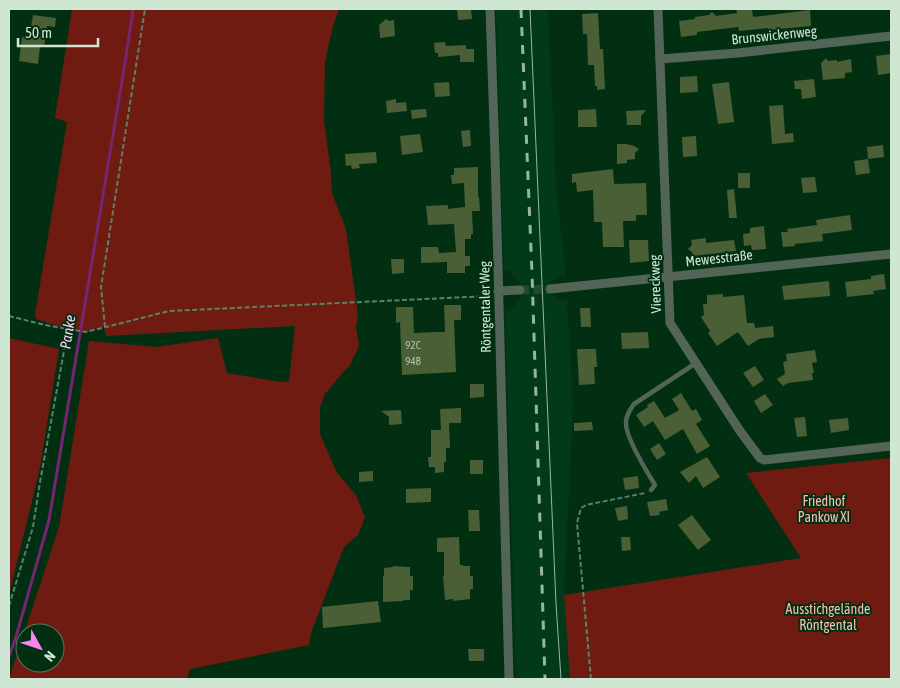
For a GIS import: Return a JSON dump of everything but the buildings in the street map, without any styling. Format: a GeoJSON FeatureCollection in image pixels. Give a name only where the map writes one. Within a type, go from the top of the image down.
{"type":"FeatureCollection","features":[{"type":"Feature","properties":{"kind":"street","name":"Röntgentaler Weg"},"geometry":{"type":"LineString","coordinates":[[490,9],[509,679]]}},
{"type":"Feature","properties":{"kind":"street","name":"Viereckweg"},"geometry":{"type":"LineString","coordinates":[[658,9],[670,323],[752,449],[760,458],[764,460],[891,446]]}},
{"type":"Feature","properties":{"kind":"street","name":"Brunswickenweg"},"geometry":{"type":"LineString","coordinates":[[660,59],[738,53],[891,36]]}},
{"type":"Feature","properties":{"kind":"street","name":"Mewesstraße"},"geometry":{"type":"LineString","coordinates":[[550,289],[891,254]]}},
{"type":"Feature","properties":{"kind":"street"},"geometry":{"type":"LineString","coordinates":[[498,291],[520,290]]}},
{"type":"Feature","properties":{"kind":"lane"},"geometry":{"type":"LineString","coordinates":[[651,490],[655,485],[631,440],[626,424],[628,413],[634,404],[696,363]]}},
{"type":"Feature","properties":{"kind":"path"},"geometry":{"type":"LineString","coordinates":[[105,327],[101,287],[145,9]]}},
{"type":"Feature","properties":{"kind":"path"},"geometry":{"type":"LineString","coordinates":[[9,316],[86,332],[169,311],[489,296],[498,291]]}},
{"type":"Feature","properties":{"kind":"path"},"geometry":{"type":"LineString","coordinates":[[9,606],[33,527],[68,329]]}},
{"type":"Feature","properties":{"kind":"path"},"geometry":{"type":"LineString","coordinates":[[591,679],[578,523],[581,508],[586,505],[641,494],[651,490]]}},
{"type":"Feature","properties":{"kind":"shaded area"},"geometry":{"type":"Polygon","coordinates":[[[496,9],[548,9],[556,186],[566,276],[560,276],[549,282],[550,295],[560,300],[567,300],[573,406],[564,595],[570,679],[516,679],[505,312],[510,311],[521,297],[520,283],[509,270],[504,270],[496,9]]]}},
{"type":"Feature","properties":{"kind":"green space"},"geometry":{"type":"Polygon","coordinates":[[[72,9],[339,9],[325,62],[324,121],[332,193],[346,229],[358,315],[356,327],[359,346],[349,367],[325,394],[320,407],[320,434],[337,473],[356,495],[365,517],[358,535],[344,547],[311,633],[309,645],[190,669],[187,679],[9,679],[15,661],[15,673],[65,673],[65,623],[27,623],[59,527],[89,341],[156,347],[218,338],[227,373],[281,382],[289,381],[295,326],[106,336],[104,327],[86,332],[68,329],[36,319],[35,315],[67,122],[55,118],[72,9]]]}},
{"type":"Feature","properties":{"kind":"green space"},"geometry":{"type":"Polygon","coordinates":[[[9,338],[59,349],[40,468],[9,595],[9,338]]]}},
{"type":"Feature","properties":{"kind":"green space","name":"Ausstichgelände Röntgental"},"geometry":{"type":"Polygon","coordinates":[[[891,458],[891,679],[570,679],[564,595],[801,558],[746,473],[891,458]]]}},
{"type":"Feature","properties":{"kind":"waterway","name":"Panke"},"geometry":{"type":"LineString","coordinates":[[9,656],[49,520],[133,9]]}},
{"type":"Feature","properties":{"kind":"tunnel"},"geometry":{"type":"LineString","coordinates":[[520,290],[550,289]]}},
{"type":"Feature","properties":{"kind":"tram line"},"geometry":{"type":"LineString","coordinates":[[530,9],[561,679]]}},
{"type":"Feature","properties":{"kind":"railway"},"geometry":{"type":"LineString","coordinates":[[521,9],[532,273],[545,679]]}},
{"type":"Feature","properties":{"kind":"park label","name":"Friedhof Pankow XI"},"geometry":{"type":"Point","coordinates":[824,510]}}]}
